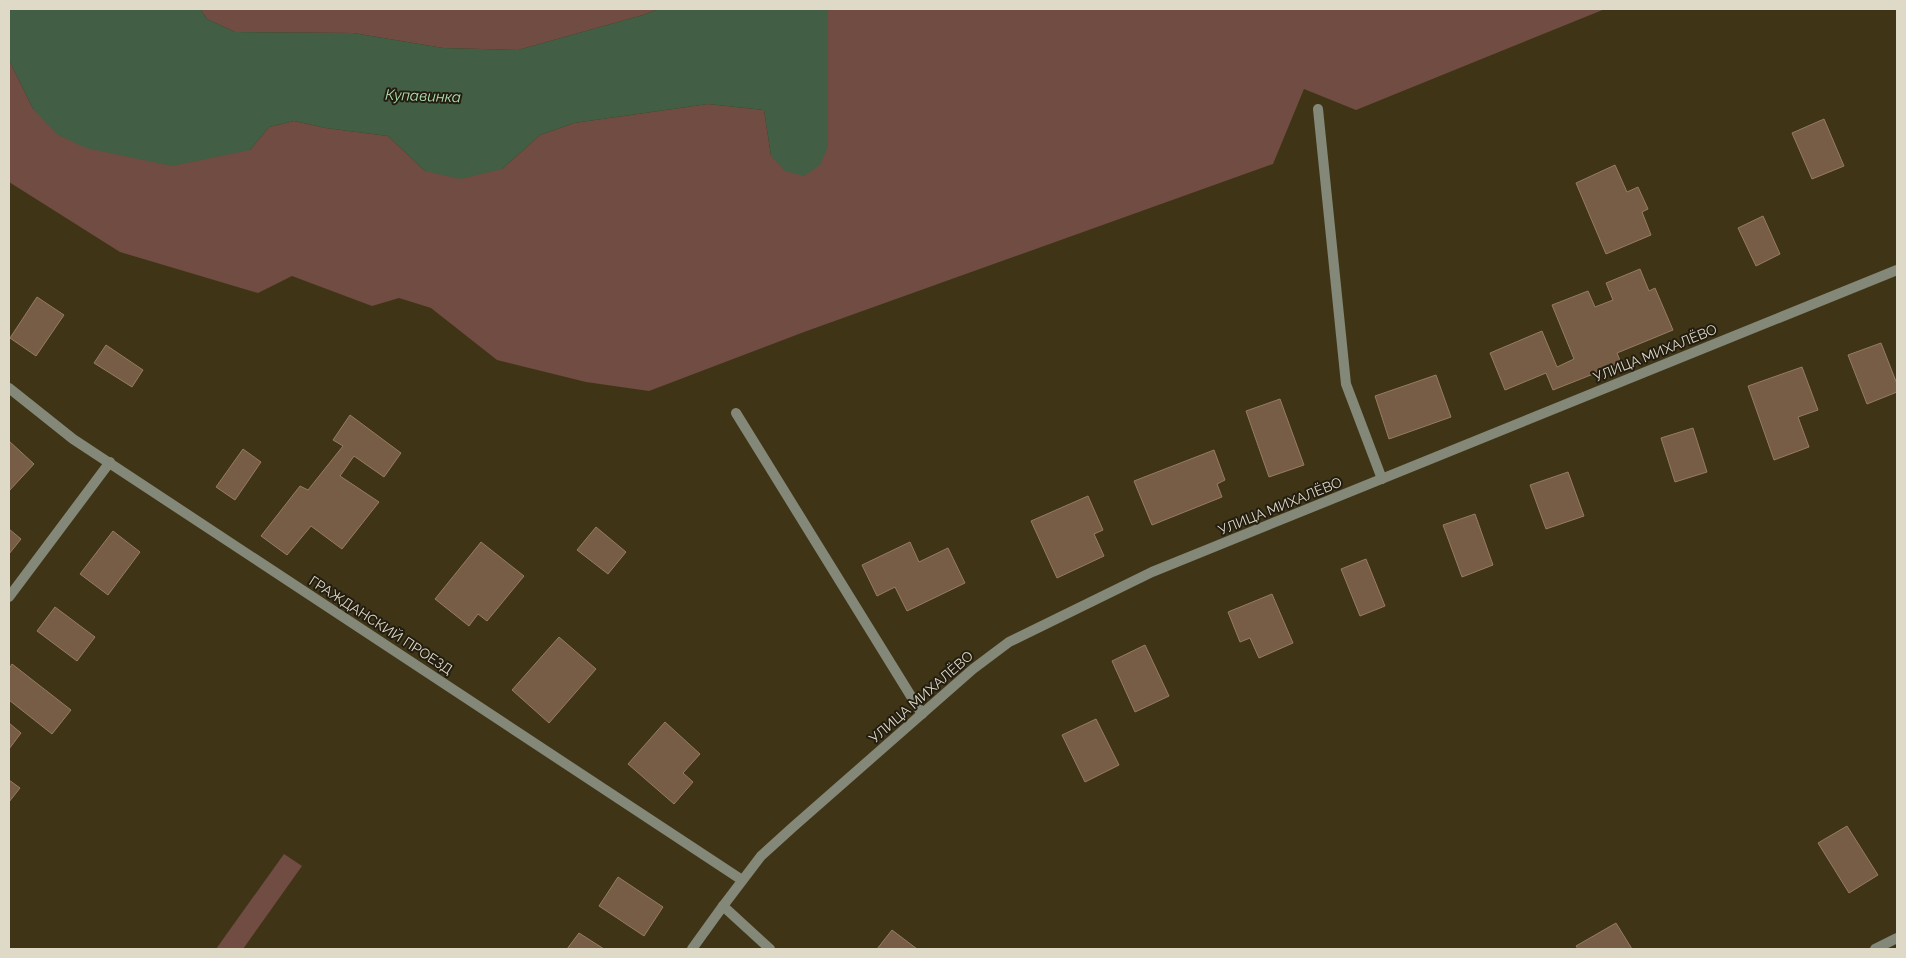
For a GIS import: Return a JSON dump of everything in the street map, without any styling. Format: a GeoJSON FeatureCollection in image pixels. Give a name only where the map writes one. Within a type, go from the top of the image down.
{"type":"FeatureCollection","features":[{"type":"Feature","properties":{"kind":"street"},"geometry":{"type":"LineString","coordinates":[[1318,109],[1346,384],[1382,479]]}},
{"type":"Feature","properties":{"kind":"street","name":"УЛИЦА МИХАЛЁВО"},"geometry":{"type":"LineString","coordinates":[[692,949],[761,856],[973,669],[1008,642],[1152,572],[1897,270]]}},
{"type":"Feature","properties":{"kind":"street","name":"ГРАЖДАНСКИЙ ПРОЕЗД"},"geometry":{"type":"LineString","coordinates":[[9,388],[73,439],[742,880]]}},
{"type":"Feature","properties":{"kind":"street"},"geometry":{"type":"LineString","coordinates":[[736,413],[922,714]]}},
{"type":"Feature","properties":{"kind":"street"},"geometry":{"type":"LineString","coordinates":[[9,597],[110,462]]}},
{"type":"Feature","properties":{"kind":"street"},"geometry":{"type":"LineString","coordinates":[[723,906],[770,949]]}},
{"type":"Feature","properties":{"kind":"street"},"geometry":{"type":"LineString","coordinates":[[1875,949],[1897,938]]}},
{"type":"Feature","properties":{"kind":"shaded area"},"geometry":{"type":"Polygon","coordinates":[[[200,9],[658,9],[643,15],[518,50],[443,48],[353,33],[235,32],[207,19],[200,9]]]}},
{"type":"Feature","properties":{"kind":"shaded area"},"geometry":{"type":"Polygon","coordinates":[[[828,9],[1605,9],[1356,110],[1304,89],[1273,164],[804,332],[649,391],[586,382],[497,360],[431,308],[399,298],[372,306],[292,276],[258,293],[120,252],[9,182],[9,60],[33,109],[250,150],[269,127],[294,121],[326,128],[388,136],[425,171],[502,169],[540,135],[574,123],[708,104],[764,110],[771,156],[828,146],[828,9]]]}},
{"type":"Feature","properties":{"kind":"shaded area"},"geometry":{"type":"Polygon","coordinates":[[[284,854],[302,866],[243,949],[216,949],[284,854]]]}},
{"type":"Feature","properties":{"kind":"water","name":"Купавинка"},"geometry":{"type":"Polygon","coordinates":[[[9,9],[200,9],[207,19],[235,32],[353,33],[443,48],[518,50],[643,15],[658,9],[828,9],[828,146],[820,165],[804,176],[785,171],[771,156],[764,110],[708,104],[574,123],[540,135],[502,169],[460,179],[425,171],[388,136],[326,128],[294,121],[269,127],[250,150],[172,166],[86,148],[58,135],[33,109],[9,60],[9,9]]]}},
{"type":"Feature","properties":{"kind":"building"},"geometry":{"type":"Polygon","coordinates":[[[1824,119],[1844,166],[1812,179],[1792,133],[1824,119]]]}},
{"type":"Feature","properties":{"kind":"building"},"geometry":{"type":"Polygon","coordinates":[[[1615,165],[1627,192],[1638,187],[1648,209],[1642,212],[1651,235],[1606,254],[1576,183],[1615,165]]]}},
{"type":"Feature","properties":{"kind":"building"},"geometry":{"type":"Polygon","coordinates":[[[1763,216],[1780,254],[1756,266],[1738,228],[1763,216]]]}},
{"type":"Feature","properties":{"kind":"building"},"geometry":{"type":"Polygon","coordinates":[[[1640,269],[1649,291],[1655,288],[1673,330],[1617,353],[1621,363],[1553,390],[1546,373],[1505,390],[1490,353],[1542,331],[1557,367],[1574,359],[1552,305],[1588,291],[1595,307],[1613,300],[1606,283],[1640,269]]]}},
{"type":"Feature","properties":{"kind":"building"},"geometry":{"type":"Polygon","coordinates":[[[37,297],[64,315],[36,356],[10,338],[37,297]]]}},
{"type":"Feature","properties":{"kind":"building"},"geometry":{"type":"Polygon","coordinates":[[[1881,343],[1897,384],[1897,392],[1867,404],[1848,355],[1881,343]]]}},
{"type":"Feature","properties":{"kind":"building"},"geometry":{"type":"Polygon","coordinates":[[[106,345],[143,370],[132,387],[94,363],[106,345]]]}},
{"type":"Feature","properties":{"kind":"building"},"geometry":{"type":"Polygon","coordinates":[[[1802,367],[1818,410],[1798,417],[1809,447],[1774,460],[1748,386],[1802,367]]]}},
{"type":"Feature","properties":{"kind":"building"},"geometry":{"type":"Polygon","coordinates":[[[1436,375],[1451,417],[1389,439],[1375,396],[1436,375]]]}},
{"type":"Feature","properties":{"kind":"building"},"geometry":{"type":"Polygon","coordinates":[[[1280,399],[1304,465],[1269,477],[1246,411],[1280,399]]]}},
{"type":"Feature","properties":{"kind":"building"},"geometry":{"type":"Polygon","coordinates":[[[350,415],[401,453],[384,477],[354,456],[340,476],[379,502],[342,549],[311,526],[287,555],[261,536],[300,486],[308,490],[343,446],[333,440],[350,415]]]}},
{"type":"Feature","properties":{"kind":"building"},"geometry":{"type":"Polygon","coordinates":[[[1693,428],[1707,472],[1675,482],[1661,438],[1693,428]]]}},
{"type":"Feature","properties":{"kind":"building"},"geometry":{"type":"Polygon","coordinates":[[[9,441],[34,464],[9,491],[9,441]]]}},
{"type":"Feature","properties":{"kind":"building"},"geometry":{"type":"Polygon","coordinates":[[[243,449],[261,462],[235,500],[216,487],[243,449]]]}},
{"type":"Feature","properties":{"kind":"building"},"geometry":{"type":"Polygon","coordinates":[[[1214,450],[1225,480],[1217,484],[1222,497],[1152,525],[1134,481],[1214,450]]]}},
{"type":"Feature","properties":{"kind":"building"},"geometry":{"type":"Polygon","coordinates":[[[1568,472],[1584,516],[1546,529],[1530,485],[1568,472]]]}},
{"type":"Feature","properties":{"kind":"building"},"geometry":{"type":"Polygon","coordinates":[[[1088,496],[1103,530],[1094,534],[1104,556],[1057,578],[1031,521],[1088,496]]]}},
{"type":"Feature","properties":{"kind":"building"},"geometry":{"type":"Polygon","coordinates":[[[1475,514],[1493,565],[1462,577],[1443,525],[1475,514]]]}},
{"type":"Feature","properties":{"kind":"building"},"geometry":{"type":"Polygon","coordinates":[[[596,527],[626,552],[608,574],[577,550],[596,527]]]}},
{"type":"Feature","properties":{"kind":"building"},"geometry":{"type":"Polygon","coordinates":[[[9,529],[21,539],[9,554],[9,529]]]}},
{"type":"Feature","properties":{"kind":"building"},"geometry":{"type":"Polygon","coordinates":[[[113,531],[140,552],[108,595],[80,574],[113,531]]]}},
{"type":"Feature","properties":{"kind":"building"},"geometry":{"type":"Polygon","coordinates":[[[481,542],[524,576],[487,621],[478,614],[469,626],[435,599],[481,542]]]}},
{"type":"Feature","properties":{"kind":"building"},"geometry":{"type":"Polygon","coordinates":[[[910,542],[919,562],[948,548],[965,583],[907,611],[895,587],[877,596],[862,565],[910,542]]]}},
{"type":"Feature","properties":{"kind":"building"},"geometry":{"type":"Polygon","coordinates":[[[1366,559],[1385,606],[1360,616],[1341,569],[1366,559]]]}},
{"type":"Feature","properties":{"kind":"building"},"geometry":{"type":"Polygon","coordinates":[[[1272,594],[1293,643],[1259,658],[1250,638],[1240,642],[1228,612],[1272,594]]]}},
{"type":"Feature","properties":{"kind":"building"},"geometry":{"type":"Polygon","coordinates":[[[55,607],[95,637],[77,661],[37,631],[55,607]]]}},
{"type":"Feature","properties":{"kind":"building"},"geometry":{"type":"Polygon","coordinates":[[[559,637],[596,669],[549,723],[512,690],[559,637]]]}},
{"type":"Feature","properties":{"kind":"building"},"geometry":{"type":"Polygon","coordinates":[[[1145,645],[1169,696],[1135,712],[1112,661],[1145,645]]]}},
{"type":"Feature","properties":{"kind":"building"},"geometry":{"type":"Polygon","coordinates":[[[12,664],[71,710],[52,734],[9,700],[9,669],[12,664]]]}},
{"type":"Feature","properties":{"kind":"building"},"geometry":{"type":"Polygon","coordinates":[[[1096,719],[1119,765],[1085,782],[1062,735],[1096,719]]]}},
{"type":"Feature","properties":{"kind":"building"},"geometry":{"type":"Polygon","coordinates":[[[665,722],[700,754],[683,773],[693,782],[674,804],[628,764],[665,722]]]}},
{"type":"Feature","properties":{"kind":"building"},"geometry":{"type":"Polygon","coordinates":[[[9,723],[21,733],[9,749],[9,723]]]}},
{"type":"Feature","properties":{"kind":"building"},"geometry":{"type":"Polygon","coordinates":[[[9,780],[20,788],[9,802],[9,780]]]}},
{"type":"Feature","properties":{"kind":"building"},"geometry":{"type":"Polygon","coordinates":[[[1847,826],[1878,875],[1849,893],[1818,843],[1847,826]]]}},
{"type":"Feature","properties":{"kind":"building"},"geometry":{"type":"Polygon","coordinates":[[[618,877],[663,907],[644,936],[599,906],[618,877]]]}},
{"type":"Feature","properties":{"kind":"building"},"geometry":{"type":"Polygon","coordinates":[[[1616,923],[1632,949],[1578,949],[1576,946],[1616,923]]]}},
{"type":"Feature","properties":{"kind":"building"},"geometry":{"type":"Polygon","coordinates":[[[892,930],[917,949],[877,949],[892,930]]]}},
{"type":"Feature","properties":{"kind":"building"},"geometry":{"type":"Polygon","coordinates":[[[579,933],[604,949],[567,949],[579,933]]]}}]}
